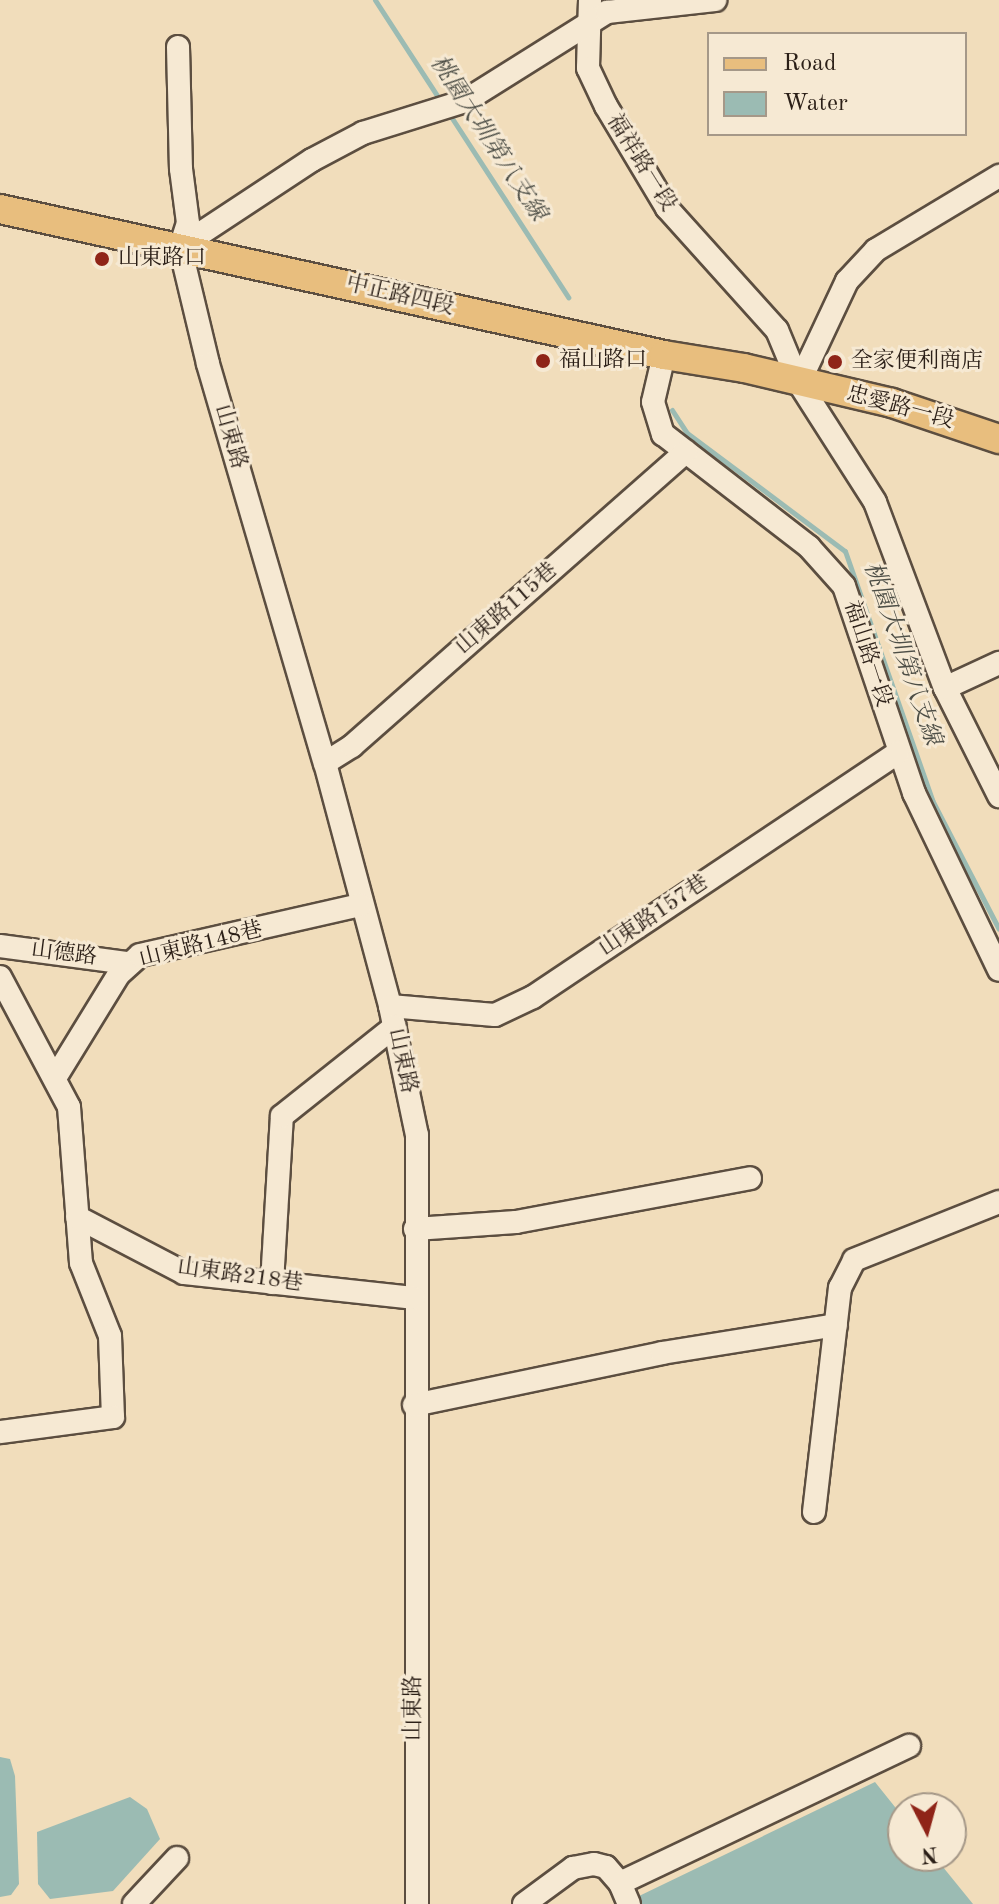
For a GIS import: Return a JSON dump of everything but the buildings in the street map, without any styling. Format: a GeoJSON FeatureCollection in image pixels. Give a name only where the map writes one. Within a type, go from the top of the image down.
{"type":"FeatureCollection","features":[{"type":"Feature","properties":{"kind":"main road","name":"中正路四段"},"geometry":{"type":"LineString","coordinates":[[0,209],[799,383]]}},
{"type":"Feature","properties":{"kind":"main road","name":"忠愛路一段"},"geometry":{"type":"LineString","coordinates":[[799,383],[892,403],[999,439]]}},
{"type":"Feature","properties":{"kind":"street"},"geometry":{"type":"LineString","coordinates":[[180,247],[363,133],[451,106],[526,65],[590,11],[607,12],[715,0]]}},
{"type":"Feature","properties":{"kind":"street","name":"福祥路一段"},"geometry":{"type":"LineString","coordinates":[[590,11],[588,68],[634,157],[667,208],[777,330],[799,383],[875,502],[945,688],[997,788]]}},
{"type":"Feature","properties":{"kind":"street"},"geometry":{"type":"LineString","coordinates":[[178,47],[181,169],[188,223],[180,247]]}},
{"type":"Feature","properties":{"kind":"street"},"geometry":{"type":"LineString","coordinates":[[799,383],[847,281],[876,250],[999,176]]}},
{"type":"Feature","properties":{"kind":"street","name":"山東路"},"geometry":{"type":"LineString","coordinates":[[180,247],[208,364],[325,763],[360,905],[392,1016],[417,1135],[414,1298],[417,1904]]}},
{"type":"Feature","properties":{"kind":"street","name":"福山路一段"},"geometry":{"type":"LineString","coordinates":[[664,355],[653,402],[663,434],[809,547],[844,586],[898,753],[999,970]]}},
{"type":"Feature","properties":{"kind":"street","name":"山東路115巷"},"geometry":{"type":"LineString","coordinates":[[325,763],[352,746],[686,452]]}},
{"type":"Feature","properties":{"kind":"street"},"geometry":{"type":"LineString","coordinates":[[945,688],[999,663]]}},
{"type":"Feature","properties":{"kind":"street","name":"山東路157巷"},"geometry":{"type":"LineString","coordinates":[[392,1016],[495,1015],[533,997],[898,753]]}},
{"type":"Feature","properties":{"kind":"street","name":"山東路148巷"},"geometry":{"type":"LineString","coordinates":[[55,1078],[128,963],[140,955],[360,905]]}},
{"type":"Feature","properties":{"kind":"street","name":"山德路"},"geometry":{"type":"LineString","coordinates":[[0,946],[128,963]]}},
{"type":"Feature","properties":{"kind":"street"},"geometry":{"type":"LineString","coordinates":[[0,977],[69,1107],[81,1263],[110,1336],[113,1417],[0,1432]]}},
{"type":"Feature","properties":{"kind":"street"},"geometry":{"type":"LineString","coordinates":[[272,1283],[282,1116],[392,1016]]}},
{"type":"Feature","properties":{"kind":"street"},"geometry":{"type":"LineString","coordinates":[[415,1229],[516,1222],[750,1178]]}},
{"type":"Feature","properties":{"kind":"street"},"geometry":{"type":"LineString","coordinates":[[814,1512],[840,1288],[854,1260],[999,1202]]}},
{"type":"Feature","properties":{"kind":"street","name":"山東路218巷"},"geometry":{"type":"LineString","coordinates":[[77,1217],[184,1273],[414,1298]]}},
{"type":"Feature","properties":{"kind":"street"},"geometry":{"type":"LineString","coordinates":[[414,1405],[662,1353],[836,1325]]}},
{"type":"Feature","properties":{"kind":"street"},"geometry":{"type":"LineString","coordinates":[[620,1883],[909,1746]]}},
{"type":"Feature","properties":{"kind":"street"},"geometry":{"type":"LineString","coordinates":[[134,1904],[177,1858]]}},
{"type":"Feature","properties":{"kind":"street"},"geometry":{"type":"LineString","coordinates":[[524,1904],[573,1868],[606,1867],[620,1883],[629,1904]]}},
{"type":"Feature","properties":{"kind":"water"},"geometry":{"type":"Polygon","coordinates":[[[0,1757],[10,1759],[15,1776],[19,1884],[11,1895],[0,1897],[0,1757]]]}},
{"type":"Feature","properties":{"kind":"water"},"geometry":{"type":"Polygon","coordinates":[[[875,1782],[887,1797],[887,1872],[947,1872],[973,1904],[640,1904],[637,1897],[875,1782]]]}},
{"type":"Feature","properties":{"kind":"water"},"geometry":{"type":"Polygon","coordinates":[[[130,1797],[147,1809],[160,1839],[113,1891],[50,1899],[38,1884],[37,1832],[130,1797]]]}},
{"type":"Feature","properties":{"kind":"waterway","name":"桃園大圳第八支線"},"geometry":{"type":"LineString","coordinates":[[375,0],[442,103]]}},
{"type":"Feature","properties":{"kind":"waterway","name":"桃園大圳第八支線"},"geometry":{"type":"LineString","coordinates":[[448,112],[568,297]]}},
{"type":"Feature","properties":{"kind":"waterway","name":"桃園大圳第八支線"},"geometry":{"type":"LineString","coordinates":[[672,410],[687,433],[845,551],[932,800],[999,929]]}},
{"type":"Feature","properties":{"kind":"place","name":"山東路口"},"geometry":{"type":"Point","coordinates":[102,259]}},
{"type":"Feature","properties":{"kind":"place","name":"福山路口"},"geometry":{"type":"Point","coordinates":[543,361]}},
{"type":"Feature","properties":{"kind":"place","name":"全家便利商店"},"geometry":{"type":"Point","coordinates":[835,362]}}]}
